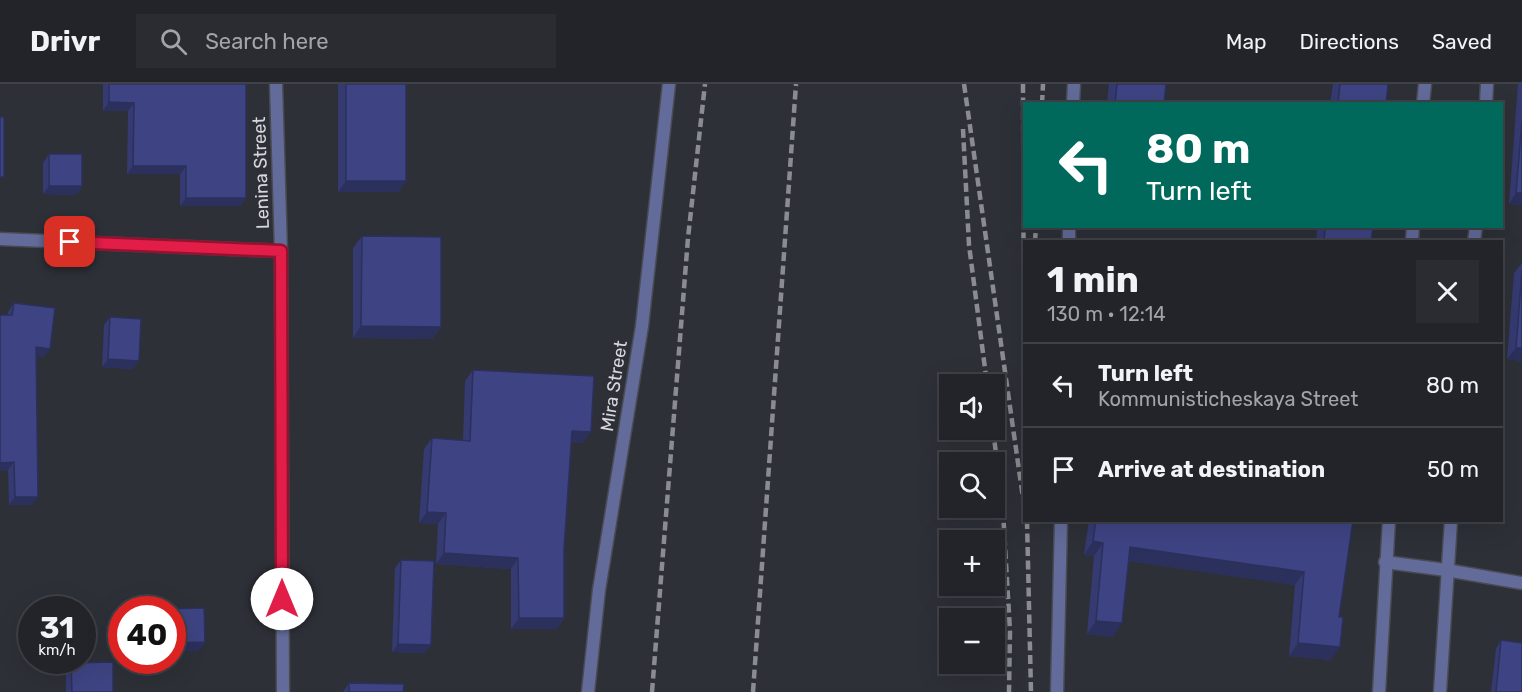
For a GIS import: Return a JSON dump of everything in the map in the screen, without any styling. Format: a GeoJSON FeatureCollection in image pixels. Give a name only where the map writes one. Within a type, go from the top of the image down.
{"type":"FeatureCollection","features":[{"type":"Feature","properties":{"kind":"street","name":"Lenina Street"},"geometry":{"type":"LineString","coordinates":[[276,84],[281,251],[283,692]]}},
{"type":"Feature","properties":{"kind":"street","name":"Mira Street"},"geometry":{"type":"LineString","coordinates":[[588,692],[599,590],[642,326],[669,84]]}},
{"type":"Feature","properties":{"kind":"street"},"geometry":{"type":"LineString","coordinates":[[1073,102],[1074,84]]}},
{"type":"Feature","properties":{"kind":"street"},"geometry":{"type":"LineString","coordinates":[[1423,102],[1425,84]]}},
{"type":"Feature","properties":{"kind":"street"},"geometry":{"type":"LineString","coordinates":[[1486,102],[1487,84]]}},
{"type":"Feature","properties":{"kind":"street"},"geometry":{"type":"LineString","coordinates":[[0,239],[281,251]]}},
{"type":"Feature","properties":{"kind":"street"},"geometry":{"type":"LineString","coordinates":[[1057,692],[1061,522]]}},
{"type":"Feature","properties":{"kind":"street"},"geometry":{"type":"LineString","coordinates":[[1379,692],[1389,522]]}},
{"type":"Feature","properties":{"kind":"street"},"geometry":{"type":"LineString","coordinates":[[1440,692],[1450,522]]}},
{"type":"Feature","properties":{"kind":"street"},"geometry":{"type":"LineString","coordinates":[[1385,562],[1522,582]]}},
{"type":"Feature","properties":{"kind":"building"},"geometry":{"type":"Polygon","coordinates":[[[109,84],[246,84],[246,198],[186,198],[186,166],[133,166],[134,103],[109,102],[109,84]]]}},
{"type":"Feature","properties":{"kind":"building"},"geometry":{"type":"Polygon","coordinates":[[[346,84],[406,84],[406,181],[346,181],[346,84]]]}},
{"type":"Feature","properties":{"kind":"building"},"geometry":{"type":"Polygon","coordinates":[[[1117,84],[1166,84],[1164,102],[1115,102],[1117,84]]]}},
{"type":"Feature","properties":{"kind":"building"},"geometry":{"type":"Polygon","coordinates":[[[1340,84],[1388,84],[1386,102],[1338,102],[1340,84]]]}},
{"type":"Feature","properties":{"kind":"building"},"geometry":{"type":"Polygon","coordinates":[[[0,117],[4,117],[4,177],[0,177],[0,117]]]}},
{"type":"Feature","properties":{"kind":"building"},"geometry":{"type":"Polygon","coordinates":[[[1522,121],[1522,193],[1516,193],[1522,121]]]}},
{"type":"Feature","properties":{"kind":"building"},"geometry":{"type":"Polygon","coordinates":[[[49,154],[82,154],[82,186],[49,186],[49,154]]]}},
{"type":"Feature","properties":{"kind":"building"},"geometry":{"type":"Polygon","coordinates":[[[1325,228],[1373,228],[1371,240],[1324,240],[1325,228]]]}},
{"type":"Feature","properties":{"kind":"building"},"geometry":{"type":"Polygon","coordinates":[[[362,236],[441,237],[441,327],[361,326],[362,236]]]}},
{"type":"Feature","properties":{"kind":"building"},"geometry":{"type":"Polygon","coordinates":[[[1522,270],[1522,348],[1516,348],[1522,270]]]}},
{"type":"Feature","properties":{"kind":"building"},"geometry":{"type":"Polygon","coordinates":[[[14,303],[55,308],[50,349],[36,347],[38,497],[15,497],[14,462],[0,463],[0,315],[12,315],[14,303]]]}},
{"type":"Feature","properties":{"kind":"building"},"geometry":{"type":"Polygon","coordinates":[[[110,317],[141,319],[139,361],[108,359],[110,317]]]}},
{"type":"Feature","properties":{"kind":"building"},"geometry":{"type":"Polygon","coordinates":[[[473,370],[594,376],[591,432],[572,431],[564,549],[564,618],[519,618],[518,558],[444,553],[446,513],[427,512],[432,438],[470,441],[473,370]]]}},
{"type":"Feature","properties":{"kind":"building"},"geometry":{"type":"Polygon","coordinates":[[[1096,522],[1353,522],[1339,617],[1343,617],[1340,647],[1298,643],[1304,572],[1130,547],[1122,623],[1096,621],[1103,543],[1093,541],[1096,522]]]}},
{"type":"Feature","properties":{"kind":"building"},"geometry":{"type":"Polygon","coordinates":[[[401,560],[434,561],[431,645],[398,644],[401,560]]]}},
{"type":"Feature","properties":{"kind":"building"},"geometry":{"type":"Polygon","coordinates":[[[186,608],[204,608],[205,642],[186,643],[186,608]]]}},
{"type":"Feature","properties":{"kind":"building"},"geometry":{"type":"Polygon","coordinates":[[[1501,640],[1522,643],[1522,692],[1496,692],[1501,640]]]}},
{"type":"Feature","properties":{"kind":"building"},"geometry":{"type":"Polygon","coordinates":[[[96,662],[108,662],[108,674],[113,674],[113,692],[72,692],[71,674],[96,674],[96,662]]]}},
{"type":"Feature","properties":{"kind":"building"},"geometry":{"type":"Polygon","coordinates":[[[349,683],[404,684],[403,692],[349,692],[349,683]]]}},
{"type":"Feature","properties":{"kind":"railway"},"geometry":{"type":"LineString","coordinates":[[652,692],[688,238],[705,84]]}},
{"type":"Feature","properties":{"kind":"railway"},"geometry":{"type":"LineString","coordinates":[[753,692],[796,84]]}},
{"type":"Feature","properties":{"kind":"railway"},"geometry":{"type":"LineString","coordinates":[[964,84],[1023,498]]}},
{"type":"Feature","properties":{"kind":"railway"},"geometry":{"type":"LineString","coordinates":[[1023,84],[1023,102]]}},
{"type":"Feature","properties":{"kind":"railway"},"geometry":{"type":"LineString","coordinates":[[1042,102],[1043,84]]}},
{"type":"Feature","properties":{"kind":"railway"},"geometry":{"type":"LineString","coordinates":[[963,129],[969,245],[986,374]]}},
{"type":"Feature","properties":{"kind":"railway"},"geometry":{"type":"LineString","coordinates":[[1023,228],[1024,240]]}},
{"type":"Feature","properties":{"kind":"railway"},"geometry":{"type":"LineString","coordinates":[[1035,240],[1036,228]]}},
{"type":"Feature","properties":{"kind":"railway"},"geometry":{"type":"LineString","coordinates":[[994,440],[1003,511],[1010,631],[1009,692]]}},
{"type":"Feature","properties":{"kind":"railway"},"geometry":{"type":"LineString","coordinates":[[1027,522],[1031,692]]}},
{"type":"Feature","properties":{"kind":"route"},"geometry":{"type":"LineString","coordinates":[[70,242],[281,251],[282,599]]}}]}
